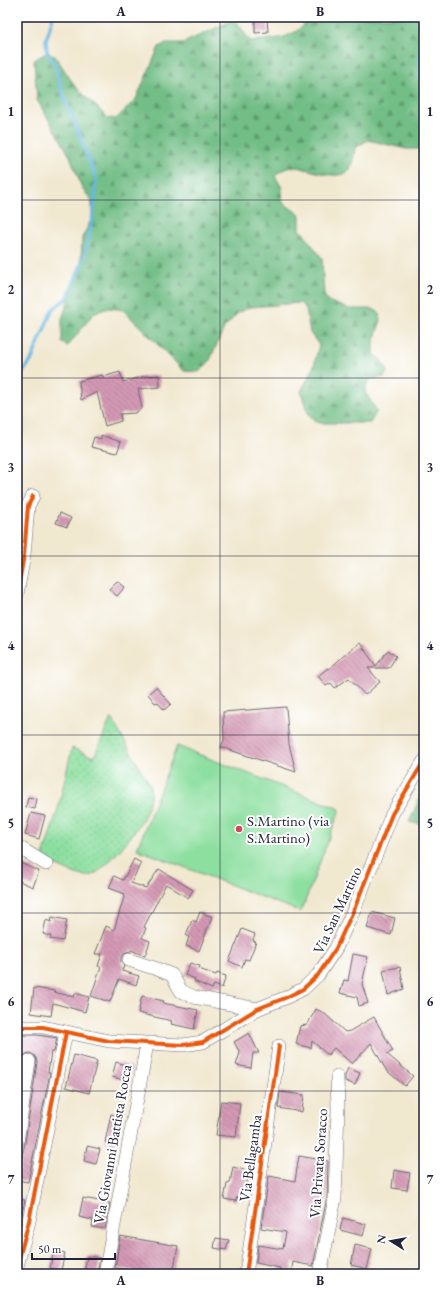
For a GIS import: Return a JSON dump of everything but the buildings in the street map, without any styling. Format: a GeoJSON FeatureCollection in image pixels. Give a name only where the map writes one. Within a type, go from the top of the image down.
{"type":"FeatureCollection","features":[{"type":"Feature","properties":{"kind":"street"},"geometry":{"type":"LineString","coordinates":[[17,594],[24,555],[28,506],[33,496]]}},
{"type":"Feature","properties":{"kind":"street","name":"Via San Martino"},"geometry":{"type":"LineString","coordinates":[[17,1027],[43,1027],[109,1041],[183,1045],[203,1042],[257,1009],[303,989],[318,975],[336,948],[355,907],[392,814],[424,761]]}},
{"type":"Feature","properties":{"kind":"street"},"geometry":{"type":"LineString","coordinates":[[17,846],[46,864]]}},
{"type":"Feature","properties":{"kind":"street"},"geometry":{"type":"LineString","coordinates":[[129,960],[172,975],[182,991],[194,997],[257,1009]]}},
{"type":"Feature","properties":{"kind":"street"},"geometry":{"type":"LineString","coordinates":[[18,1256],[29,1221],[66,1032]]}},
{"type":"Feature","properties":{"kind":"street","name":"Via Giovanni Battista Rocca"},"geometry":{"type":"LineString","coordinates":[[105,1274],[147,1044]]}},
{"type":"Feature","properties":{"kind":"street","name":"Via Bellagamba"},"geometry":{"type":"LineString","coordinates":[[246,1274],[279,1046]]}},
{"type":"Feature","properties":{"kind":"street"},"geometry":{"type":"LineString","coordinates":[[17,1142],[29,1061]]}},
{"type":"Feature","properties":{"kind":"street","name":"Via Privata Soracco"},"geometry":{"type":"LineString","coordinates":[[320,1274],[335,1198],[338,1108],[337,1077]]}},
{"type":"Feature","properties":{"kind":"green space"},"geometry":{"type":"Polygon","coordinates":[[[309,17],[424,17],[424,63],[419,82],[421,89],[424,90],[424,149],[406,149],[368,140],[355,148],[351,167],[346,173],[332,175],[294,167],[283,170],[275,176],[282,188],[282,202],[300,215],[300,229],[322,258],[324,295],[328,301],[349,309],[373,309],[380,313],[381,320],[374,341],[374,354],[380,359],[388,371],[384,377],[370,379],[367,385],[365,392],[377,411],[370,423],[320,423],[315,421],[309,414],[301,391],[313,369],[319,345],[310,333],[306,309],[300,303],[250,307],[238,313],[224,328],[209,362],[199,372],[184,371],[123,310],[109,308],[94,313],[68,346],[62,343],[62,319],[81,263],[82,238],[92,218],[92,201],[82,188],[70,156],[37,100],[34,60],[48,52],[55,56],[75,86],[108,118],[116,119],[136,99],[159,47],[166,43],[183,43],[229,22],[237,22],[250,41],[276,39],[298,30],[304,25],[309,17]]]}},
{"type":"Feature","properties":{"kind":"green space"},"geometry":{"type":"Polygon","coordinates":[[[111,718],[150,785],[150,798],[148,807],[139,826],[126,842],[110,861],[95,874],[85,876],[74,873],[44,860],[43,856],[58,809],[72,748],[94,757],[111,718]]]}},
{"type":"Feature","properties":{"kind":"green space","name":"S.Martino (via S.Martino)"},"geometry":{"type":"Polygon","coordinates":[[[177,746],[340,809],[301,912],[137,849],[177,746]]]}},
{"type":"Feature","properties":{"kind":"green space"},"geometry":{"type":"Polygon","coordinates":[[[424,788],[424,823],[420,824],[409,822],[424,788]]]}},
{"type":"Feature","properties":{"kind":"waterway"},"geometry":{"type":"LineString","coordinates":[[17,380],[31,361],[52,310],[68,297],[84,258],[94,210],[96,178],[63,94],[55,64],[47,53],[46,40],[53,17]]}},
{"type":"Feature","properties":{"kind":"waterway"},"geometry":{"type":"LineString","coordinates":[[420,17],[421,103],[424,113]]}},
{"type":"Feature","properties":{"kind":"cycle path"},"geometry":{"type":"LineString","coordinates":[[17,594],[24,555],[28,506],[33,496]]}},
{"type":"Feature","properties":{"kind":"cycle path"},"geometry":{"type":"LineString","coordinates":[[17,1027],[43,1027],[109,1041],[183,1045],[203,1042],[257,1009],[303,989],[318,975],[336,948],[355,907],[392,814],[424,761]]}},
{"type":"Feature","properties":{"kind":"cycle path"},"geometry":{"type":"LineString","coordinates":[[17,1266],[29,1221],[66,1032]]}},
{"type":"Feature","properties":{"kind":"cycle path"},"geometry":{"type":"LineString","coordinates":[[246,1274],[279,1046]]}},
{"type":"Feature","properties":{"kind":"place","name":"S.Martino (via S.Martino)"},"geometry":{"type":"Point","coordinates":[239,829]}}]}
